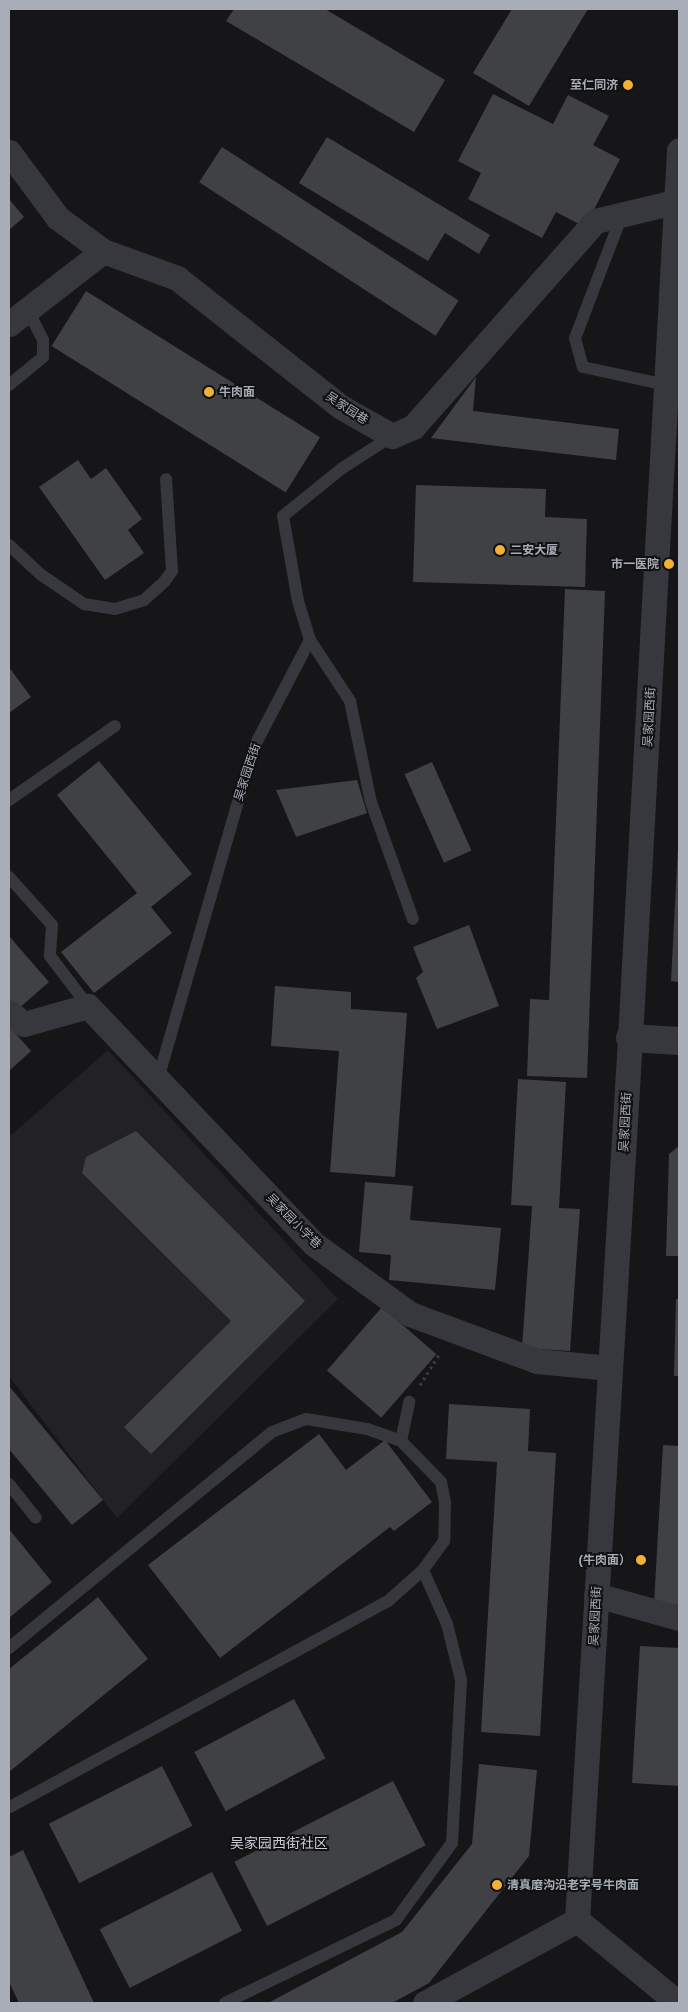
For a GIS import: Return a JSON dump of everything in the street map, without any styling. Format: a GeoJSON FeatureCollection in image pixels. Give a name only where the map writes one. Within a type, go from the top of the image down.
{"type":"FeatureCollection","features":[{"type":"Feature","properties":{"kind":"street","name":"吴家园西街"},"geometry":{"type":"LineString","coordinates":[[576,1920],[630,1038],[667,385],[674,202],[679,150]]}},
{"type":"Feature","properties":{"kind":"street","name":"吴家园巷"},"geometry":{"type":"LineString","coordinates":[[9,152],[58,218],[103,251],[177,278],[341,407],[392,436]]}},
{"type":"Feature","properties":{"kind":"street"},"geometry":{"type":"LineString","coordinates":[[392,436],[413,427],[595,222],[674,202]]}},
{"type":"Feature","properties":{"kind":"street"},"geometry":{"type":"LineString","coordinates":[[18,316],[103,251]]}},
{"type":"Feature","properties":{"kind":"street"},"geometry":{"type":"LineString","coordinates":[[9,1012],[24,1024],[88,1006]]}},
{"type":"Feature","properties":{"kind":"street","name":"吴家园小学巷"},"geometry":{"type":"LineString","coordinates":[[88,1006],[314,1244],[410,1314],[536,1361],[610,1368]]}},
{"type":"Feature","properties":{"kind":"street"},"geometry":{"type":"LineString","coordinates":[[630,1038],[679,1041]]}},
{"type":"Feature","properties":{"kind":"street"},"geometry":{"type":"LineString","coordinates":[[596,1595],[679,1618]]}},
{"type":"Feature","properties":{"kind":"street"},"geometry":{"type":"LineString","coordinates":[[425,2003],[576,1920],[678,2003]]}},
{"type":"Feature","properties":{"kind":"lane"},"geometry":{"type":"LineString","coordinates":[[622,215],[575,338],[584,367],[667,385]]}},
{"type":"Feature","properties":{"kind":"lane"},"geometry":{"type":"LineString","coordinates":[[9,385],[43,357],[43,340],[18,316]]}},
{"type":"Feature","properties":{"kind":"lane"},"geometry":{"type":"LineString","coordinates":[[392,436],[341,469],[283,516],[298,601],[310,640],[350,701],[371,802],[413,919]]}},
{"type":"Feature","properties":{"kind":"lane"},"geometry":{"type":"LineString","coordinates":[[9,545],[40,574],[84,604],[115,609],[144,600],[164,582],[172,571],[166,478]]}},
{"type":"Feature","properties":{"kind":"lane","name":"吴家园西街"},"geometry":{"type":"LineString","coordinates":[[158,1079],[254,747],[310,640]]}},
{"type":"Feature","properties":{"kind":"lane"},"geometry":{"type":"LineString","coordinates":[[9,800],[115,726]]}},
{"type":"Feature","properties":{"kind":"lane"},"geometry":{"type":"LineString","coordinates":[[9,877],[52,925],[50,956],[88,1006]]}},
{"type":"Feature","properties":{"kind":"lane"},"geometry":{"type":"LineString","coordinates":[[401,1441],[409,1402]]}},
{"type":"Feature","properties":{"kind":"lane"},"geometry":{"type":"LineString","coordinates":[[9,1648],[272,1432],[306,1419],[367,1429],[401,1441],[441,1482],[445,1502],[444,1541],[423,1570],[388,1601],[9,1808]]}},
{"type":"Feature","properties":{"kind":"lane"},"geometry":{"type":"LineString","coordinates":[[9,1484],[36,1518]]}},
{"type":"Feature","properties":{"kind":"lane"},"geometry":{"type":"LineString","coordinates":[[224,2003],[396,1920],[452,1843],[461,1680],[447,1624],[423,1570]]}},
{"type":"Feature","properties":{"kind":"path"},"geometry":{"type":"LineString","coordinates":[[409,1402],[454,1331]]}},
{"type":"Feature","properties":{"kind":"shaded area"},"geometry":{"type":"Polygon","coordinates":[[[108,1050],[338,1299],[117,1518],[9,1376],[9,1137],[108,1050]]]}},
{"type":"Feature","properties":{"kind":"building"},"geometry":{"type":"Polygon","coordinates":[[[234,9],[325,9],[445,80],[414,132],[226,21],[234,9]]]}},
{"type":"Feature","properties":{"kind":"building"},"geometry":{"type":"Polygon","coordinates":[[[512,9],[588,9],[529,106],[473,73],[512,9]]]}},
{"type":"Feature","properties":{"kind":"building"},"geometry":{"type":"Polygon","coordinates":[[[493,94],[553,124],[568,95],[609,116],[593,145],[620,159],[585,227],[556,212],[542,238],[468,199],[481,173],[458,161],[493,94]]]}},
{"type":"Feature","properties":{"kind":"building"},"geometry":{"type":"Polygon","coordinates":[[[327,137],[490,235],[479,254],[445,233],[428,261],[299,183],[327,137]]]}},
{"type":"Feature","properties":{"kind":"building"},"geometry":{"type":"Polygon","coordinates":[[[222,147],[459,301],[436,336],[199,182],[222,147]]]}},
{"type":"Feature","properties":{"kind":"building"},"geometry":{"type":"Polygon","coordinates":[[[9,199],[24,217],[9,230],[9,199]]]}},
{"type":"Feature","properties":{"kind":"building"},"geometry":{"type":"Polygon","coordinates":[[[86,291],[320,437],[286,492],[52,346],[86,291]]]}},
{"type":"Feature","properties":{"kind":"building"},"geometry":{"type":"Polygon","coordinates":[[[476,377],[473,411],[619,429],[616,460],[431,438],[476,377]]]}},
{"type":"Feature","properties":{"kind":"building"},"geometry":{"type":"Polygon","coordinates":[[[78,460],[91,479],[106,468],[142,519],[128,530],[144,553],[105,580],[39,487],[78,460]]]}},
{"type":"Feature","properties":{"kind":"building","name":"二安大厦"},"geometry":{"type":"Polygon","coordinates":[[[416,485],[546,489],[545,517],[587,519],[585,587],[413,582],[416,485]]]}},
{"type":"Feature","properties":{"kind":"building"},"geometry":{"type":"Polygon","coordinates":[[[565,589],[605,591],[587,1078],[527,1076],[530,999],[549,1000],[565,589]]]}},
{"type":"Feature","properties":{"kind":"building"},"geometry":{"type":"Polygon","coordinates":[[[9,667],[31,697],[9,713],[9,667]]]}},
{"type":"Feature","properties":{"kind":"building"},"geometry":{"type":"Polygon","coordinates":[[[99,761],[192,874],[151,907],[172,933],[94,993],[61,952],[137,893],[57,795],[99,761]]]}},
{"type":"Feature","properties":{"kind":"building"},"geometry":{"type":"Polygon","coordinates":[[[432,762],[471,851],[444,863],[405,774],[432,762]]]}},
{"type":"Feature","properties":{"kind":"building"},"geometry":{"type":"Polygon","coordinates":[[[357,780],[367,813],[296,837],[276,790],[357,780]]]}},
{"type":"Feature","properties":{"kind":"building"},"geometry":{"type":"Polygon","coordinates":[[[679,847],[679,982],[671,981],[679,847]]]}},
{"type":"Feature","properties":{"kind":"building"},"geometry":{"type":"Polygon","coordinates":[[[469,925],[499,1006],[437,1029],[416,978],[423,972],[413,947],[469,925]]]}},
{"type":"Feature","properties":{"kind":"building"},"geometry":{"type":"Polygon","coordinates":[[[9,936],[49,982],[17,1010],[9,1000],[9,936]]]}},
{"type":"Feature","properties":{"kind":"building"},"geometry":{"type":"Polygon","coordinates":[[[275,986],[351,992],[351,1009],[407,1013],[395,1177],[330,1172],[339,1051],[271,1046],[275,986]]]}},
{"type":"Feature","properties":{"kind":"building"},"geometry":{"type":"Polygon","coordinates":[[[9,1026],[31,1051],[9,1071],[9,1026]]]}},
{"type":"Feature","properties":{"kind":"building"},"geometry":{"type":"Polygon","coordinates":[[[518,1079],[566,1082],[559,1208],[580,1209],[570,1351],[522,1348],[532,1206],[511,1205],[518,1079]]]}},
{"type":"Feature","properties":{"kind":"building"},"geometry":{"type":"Polygon","coordinates":[[[136,1131],[305,1301],[151,1454],[124,1427],[231,1321],[82,1173],[86,1157],[136,1131]]]}},
{"type":"Feature","properties":{"kind":"building"},"geometry":{"type":"Polygon","coordinates":[[[679,1146],[679,1256],[666,1256],[669,1154],[679,1146]]]}},
{"type":"Feature","properties":{"kind":"building"},"geometry":{"type":"Polygon","coordinates":[[[365,1182],[413,1186],[410,1220],[501,1228],[495,1290],[389,1280],[391,1255],[359,1252],[365,1182]]]}},
{"type":"Feature","properties":{"kind":"building"},"geometry":{"type":"Polygon","coordinates":[[[676,1299],[679,1299],[679,1376],[674,1376],[676,1299]]]}},
{"type":"Feature","properties":{"kind":"building"},"geometry":{"type":"Polygon","coordinates":[[[382,1307],[436,1354],[381,1418],[327,1370],[382,1307]]]}},
{"type":"Feature","properties":{"kind":"building"},"geometry":{"type":"Polygon","coordinates":[[[9,1386],[103,1500],[72,1525],[9,1449],[9,1386]]]}},
{"type":"Feature","properties":{"kind":"building"},"geometry":{"type":"Polygon","coordinates":[[[449,1404],[530,1409],[528,1451],[556,1453],[540,1736],[481,1732],[497,1462],[446,1459],[449,1404]]]}},
{"type":"Feature","properties":{"kind":"building"},"geometry":{"type":"Polygon","coordinates":[[[319,1434],[346,1470],[385,1440],[432,1502],[394,1531],[390,1527],[220,1658],[148,1565],[319,1434]]]}},
{"type":"Feature","properties":{"kind":"building"},"geometry":{"type":"Polygon","coordinates":[[[663,1445],[679,1446],[679,1605],[654,1604],[663,1445]]]}},
{"type":"Feature","properties":{"kind":"building"},"geometry":{"type":"Polygon","coordinates":[[[9,1529],[52,1582],[9,1618],[9,1529]]]}},
{"type":"Feature","properties":{"kind":"building"},"geometry":{"type":"Polygon","coordinates":[[[98,1597],[148,1659],[9,1772],[9,1669],[98,1597]]]}},
{"type":"Feature","properties":{"kind":"building"},"geometry":{"type":"Polygon","coordinates":[[[640,1646],[679,1648],[679,1786],[632,1783],[640,1646]]]}},
{"type":"Feature","properties":{"kind":"building"},"geometry":{"type":"Polygon","coordinates":[[[294,1699],[325,1758],[226,1811],[194,1752],[294,1699]]]}},
{"type":"Feature","properties":{"kind":"building"},"geometry":{"type":"Polygon","coordinates":[[[479,1764],[537,1770],[529,1856],[429,1983],[392,2003],[268,2003],[402,1932],[472,1844],[479,1764]]]}},
{"type":"Feature","properties":{"kind":"building"},"geometry":{"type":"Polygon","coordinates":[[[162,1766],[192,1826],[79,1883],[49,1824],[162,1766]]]}},
{"type":"Feature","properties":{"kind":"building"},"geometry":{"type":"Polygon","coordinates":[[[393,1781],[426,1845],[267,1926],[234,1862],[393,1781]]]}},
{"type":"Feature","properties":{"kind":"building"},"geometry":{"type":"Polygon","coordinates":[[[23,1850],[94,2003],[19,2003],[9,1982],[9,1857],[23,1850]]]}},
{"type":"Feature","properties":{"kind":"building"},"geometry":{"type":"Polygon","coordinates":[[[212,1872],[242,1931],[130,1988],[100,1929],[212,1872]]]}},
{"type":"Feature","properties":{"kind":"place","name":"至仁同济"},"geometry":{"type":"Point","coordinates":[628,85]}},
{"type":"Feature","properties":{"kind":"place","name":"牛肉面"},"geometry":{"type":"Point","coordinates":[209,392]}},
{"type":"Feature","properties":{"kind":"place","name":"二安大厦"},"geometry":{"type":"Point","coordinates":[500,550]}},
{"type":"Feature","properties":{"kind":"place","name":"市一医院"},"geometry":{"type":"Point","coordinates":[669,564]}},
{"type":"Feature","properties":{"kind":"place","name":"(牛肉面）"},"geometry":{"type":"Point","coordinates":[641,1560]}},
{"type":"Feature","properties":{"kind":"place","name":"清真磨沟沿老字号牛肉面"},"geometry":{"type":"Point","coordinates":[497,1885]}},
{"type":"Feature","properties":{"kind":"district","name":"吴家园西街社区"},"geometry":{"type":"Point","coordinates":[279,1843]}}]}
